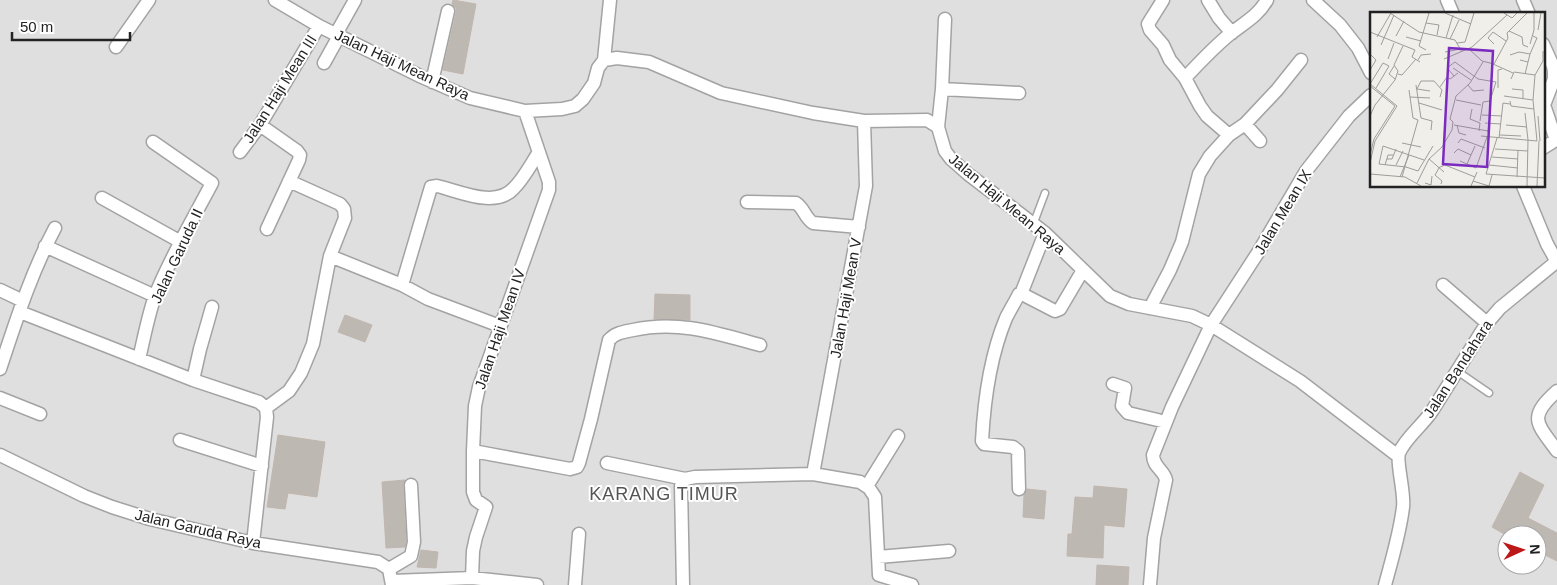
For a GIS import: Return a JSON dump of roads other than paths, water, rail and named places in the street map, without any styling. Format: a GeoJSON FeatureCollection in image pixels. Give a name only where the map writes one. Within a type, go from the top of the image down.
{"type":"FeatureCollection","features":[{"type":"Feature","properties":{"kind":"street"},"geometry":{"type":"LineString","coordinates":[[116,47],[149,0]]}},
{"type":"Feature","properties":{"kind":"street","name":"Jalan Haji Mean Raya"},"geometry":{"type":"LineString","coordinates":[[275,0],[319,26],[432,82],[470,98],[525,111],[562,109],[574,106],[583,99],[594,83],[598,68],[604,60],[610,0]]}},
{"type":"Feature","properties":{"kind":"street"},"geometry":{"type":"LineString","coordinates":[[324,63],[355,0]]}},
{"type":"Feature","properties":{"kind":"street"},"geometry":{"type":"LineString","coordinates":[[1163,0],[1148,24],[1150,30],[1163,45],[1170,60],[1184,78],[1206,116],[1229,135]]}},
{"type":"Feature","properties":{"kind":"street"},"geometry":{"type":"LineString","coordinates":[[1208,0],[1219,18],[1232,33]]}},
{"type":"Feature","properties":{"kind":"street"},"geometry":{"type":"LineString","coordinates":[[1184,78],[1232,33],[1252,19],[1267,0]]}},
{"type":"Feature","properties":{"kind":"street"},"geometry":{"type":"LineString","coordinates":[[1313,0],[1340,25],[1358,48],[1370,71]]}},
{"type":"Feature","properties":{"kind":"street"},"geometry":{"type":"LineString","coordinates":[[1447,0],[1452,12]]}},
{"type":"Feature","properties":{"kind":"street"},"geometry":{"type":"LineString","coordinates":[[1523,0],[1528,12]]}},
{"type":"Feature","properties":{"kind":"street"},"geometry":{"type":"LineString","coordinates":[[432,82],[448,11]]}},
{"type":"Feature","properties":{"kind":"street"},"geometry":{"type":"LineString","coordinates":[[604,60],[618,58],[649,62],[721,93],[814,113],[864,121],[927,120],[938,127],[942,89],[945,19]]}},
{"type":"Feature","properties":{"kind":"street","name":"Jalan Haji Mean III"},"geometry":{"type":"LineString","coordinates":[[240,152],[260,125],[319,26]]}},
{"type":"Feature","properties":{"kind":"street"},"geometry":{"type":"LineString","coordinates":[[1544,46],[1554,71],[1554,79],[1544,105],[1556,139],[1544,147]]}},
{"type":"Feature","properties":{"kind":"street"},"geometry":{"type":"LineString","coordinates":[[1150,308],[1182,242],[1200,174],[1210,156],[1229,135],[1245,124],[1277,90],[1301,60]]}},
{"type":"Feature","properties":{"kind":"street"},"geometry":{"type":"LineString","coordinates":[[942,89],[1019,93]]}},
{"type":"Feature","properties":{"kind":"street","name":"Jalan Mean IX"},"geometry":{"type":"LineString","coordinates":[[1150,585],[1154,538],[1166,480],[1163,472],[1154,463],[1153,455],[1166,422],[1211,325],[1259,252],[1306,171],[1349,116],[1370,96]]}},
{"type":"Feature","properties":{"kind":"street","name":"Jalan Haji Mean IV"},"geometry":{"type":"LineString","coordinates":[[472,578],[473,551],[486,507],[476,500],[473,492],[475,406],[479,387],[549,190],[549,182],[525,111]]}},
{"type":"Feature","properties":{"kind":"street","name":"Jalan Haji Mean V"},"geometry":{"type":"LineString","coordinates":[[813,474],[866,186],[864,121]]}},
{"type":"Feature","properties":{"kind":"street"},"geometry":{"type":"LineString","coordinates":[[1245,124],[1260,141]]}},
{"type":"Feature","properties":{"kind":"street"},"geometry":{"type":"LineString","coordinates":[[260,125],[300,155],[267,229]]}},
{"type":"Feature","properties":{"kind":"street","name":"Jalan Haji Mean Raya"},"geometry":{"type":"LineString","coordinates":[[938,127],[945,151],[951,159],[1045,233],[1110,296],[1129,304],[1192,316],[1211,325],[1300,381],[1398,456]]}},
{"type":"Feature","properties":{"kind":"street","name":"Jalan Garuda II"},"geometry":{"type":"LineString","coordinates":[[139,359],[146,326],[156,296],[181,242],[212,183],[153,142]]}},
{"type":"Feature","properties":{"kind":"street"},"geometry":{"type":"LineString","coordinates":[[402,285],[432,188],[437,186],[481,198],[500,196],[514,189],[539,152]]}},
{"type":"Feature","properties":{"kind":"street"},"geometry":{"type":"LineString","coordinates":[[266,408],[289,391],[301,373],[313,344],[330,256],[345,218],[344,209],[340,204],[289,181]]}},
{"type":"Feature","properties":{"kind":"street"},"geometry":{"type":"LineString","coordinates":[[1524,188],[1547,244],[1557,262]]}},
{"type":"Feature","properties":{"kind":"street"},"geometry":{"type":"LineString","coordinates":[[102,198],[181,242]]}},
{"type":"Feature","properties":{"kind":"street"},"geometry":{"type":"LineString","coordinates":[[747,202],[796,203],[808,220],[813,223],[859,228]]}},
{"type":"Feature","properties":{"kind":"street"},"geometry":{"type":"LineString","coordinates":[[0,370],[21,306],[45,246],[55,228]]}},
{"type":"Feature","properties":{"kind":"street"},"geometry":{"type":"LineString","coordinates":[[1019,489],[1017,449],[984,444],[982,441],[990,380],[997,345],[1006,317],[1019,294],[1021,294],[1045,233]]}},
{"type":"Feature","properties":{"kind":"street"},"geometry":{"type":"LineString","coordinates":[[45,246],[156,296]]}},
{"type":"Feature","properties":{"kind":"street"},"geometry":{"type":"LineString","coordinates":[[330,256],[402,285],[428,299],[500,326]]}},
{"type":"Feature","properties":{"kind":"street","name":"Jalan Bandahara"},"geometry":{"type":"LineString","coordinates":[[1398,456],[1404,443],[1432,412],[1487,322],[1500,308],[1557,262]]}},
{"type":"Feature","properties":{"kind":"street"},"geometry":{"type":"LineString","coordinates":[[1021,294],[1052,310],[1058,310],[1083,270]]}},
{"type":"Feature","properties":{"kind":"street"},"geometry":{"type":"LineString","coordinates":[[1443,284],[1487,322]]}},
{"type":"Feature","properties":{"kind":"street"},"geometry":{"type":"LineString","coordinates":[[0,290],[21,306],[139,359],[193,380],[259,402],[266,408],[262,466],[253,543]]}},
{"type":"Feature","properties":{"kind":"street"},"geometry":{"type":"LineString","coordinates":[[193,380],[212,307]]}},
{"type":"Feature","properties":{"kind":"street"},"geometry":{"type":"LineString","coordinates":[[473,451],[570,469],[576,467],[579,463],[591,419],[609,340],[613,336],[647,327],[676,326],[700,329],[760,344]]}},
{"type":"Feature","properties":{"kind":"street"},"geometry":{"type":"LineString","coordinates":[[1113,384],[1125,388],[1122,406],[1128,413],[1166,422]]}},
{"type":"Feature","properties":{"kind":"street"},"geometry":{"type":"LineString","coordinates":[[1557,391],[1544,402],[1538,416],[1539,425],[1557,451]]}},
{"type":"Feature","properties":{"kind":"street"},"geometry":{"type":"LineString","coordinates":[[0,398],[40,414]]}},
{"type":"Feature","properties":{"kind":"street"},"geometry":{"type":"LineString","coordinates":[[867,486],[898,436]]}},
{"type":"Feature","properties":{"kind":"street"},"geometry":{"type":"LineString","coordinates":[[180,440],[262,466]]}},
{"type":"Feature","properties":{"kind":"street","name":"Jalan Garuda Raya"},"geometry":{"type":"LineString","coordinates":[[0,455],[84,496],[150,519],[253,543],[378,562],[391,578]]}},
{"type":"Feature","properties":{"kind":"street"},"geometry":{"type":"LineString","coordinates":[[1385,585],[1404,506],[1398,456]]}},
{"type":"Feature","properties":{"kind":"street"},"geometry":{"type":"LineString","coordinates":[[607,462],[685,479],[695,477],[813,474],[860,482],[867,486],[875,497],[878,580],[912,585]]}},
{"type":"Feature","properties":{"kind":"street"},"geometry":{"type":"LineString","coordinates":[[683,585],[681,486],[685,479]]}},
{"type":"Feature","properties":{"kind":"street"},"geometry":{"type":"LineString","coordinates":[[391,578],[411,556],[414,542],[412,485]]}},
{"type":"Feature","properties":{"kind":"street"},"geometry":{"type":"LineString","coordinates":[[575,585],[578,534]]}},
{"type":"Feature","properties":{"kind":"street"},"geometry":{"type":"LineString","coordinates":[[878,557],[949,551]]}},
{"type":"Feature","properties":{"kind":"street"},"geometry":{"type":"LineString","coordinates":[[391,578],[472,578],[537,585]]}},
{"type":"Feature","properties":{"kind":"lane"},"geometry":{"type":"LineString","coordinates":[[1033,225],[1045,193]]}},
{"type":"Feature","properties":{"kind":"lane"},"geometry":{"type":"LineString","coordinates":[[1457,371],[1488,393]]}},
{"type":"Feature","properties":{"kind":"district","name":"KARANG TIMUR"},"geometry":{"type":"Point","coordinates":[664,494]}}]}
